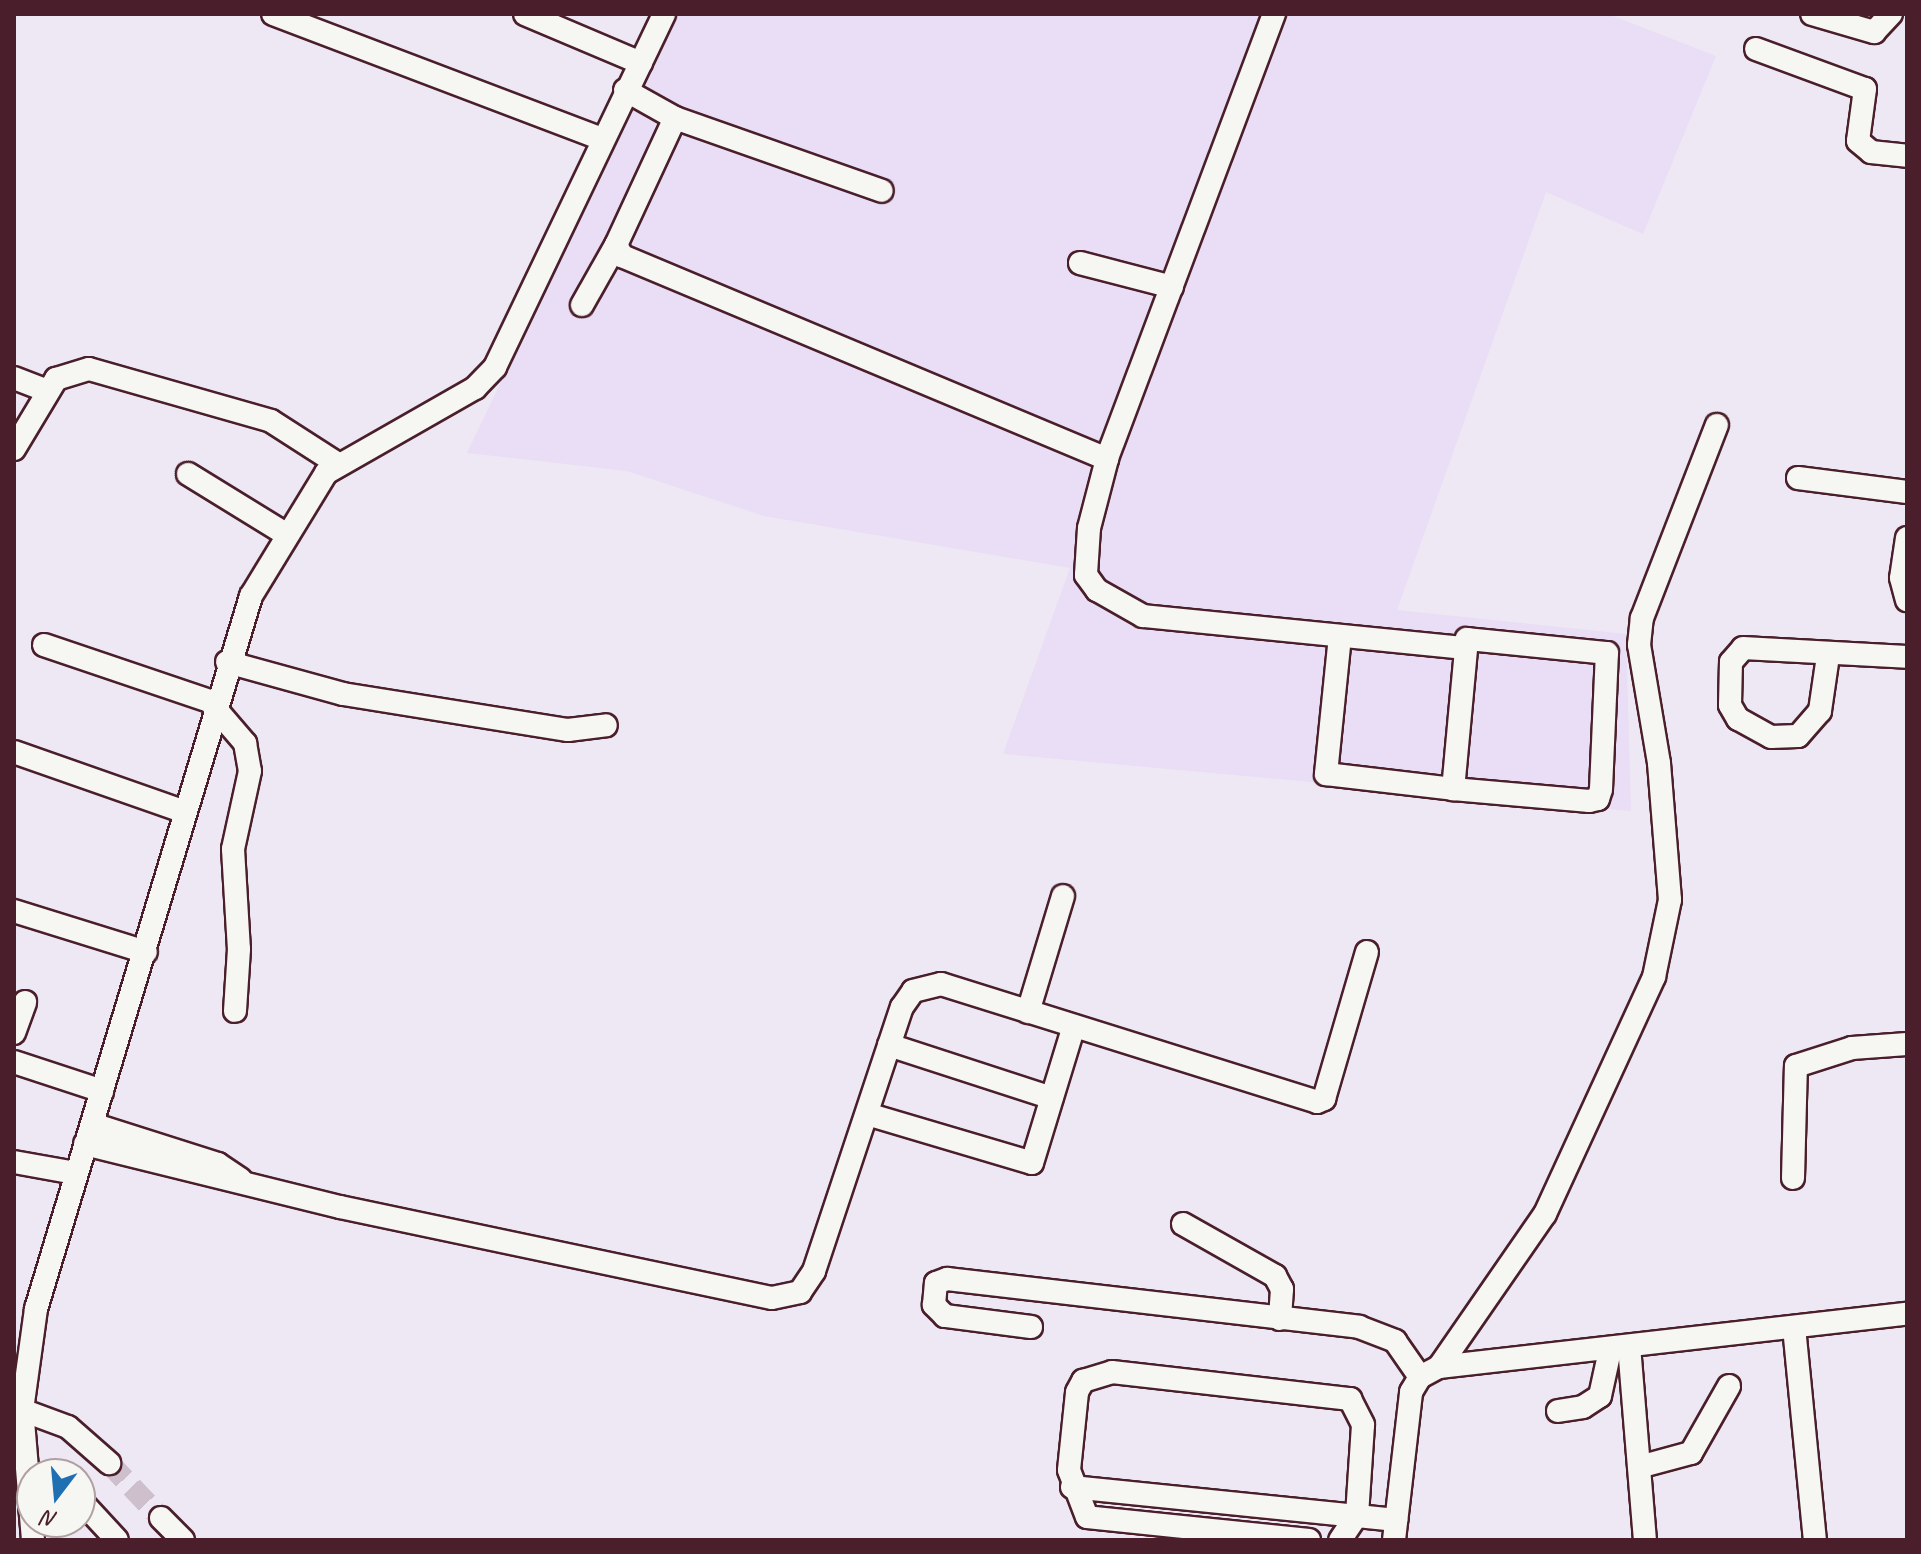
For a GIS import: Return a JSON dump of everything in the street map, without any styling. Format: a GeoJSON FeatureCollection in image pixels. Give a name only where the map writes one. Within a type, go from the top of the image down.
{"type":"FeatureCollection","features":[{"type":"Feature","properties":{"kind":"street"},"geometry":{"type":"LineString","coordinates":[[273,14],[602,139]]}},
{"type":"Feature","properties":{"kind":"street"},"geometry":{"type":"LineString","coordinates":[[525,14],[641,63]]}},
{"type":"Feature","properties":{"kind":"street"},"geometry":{"type":"LineString","coordinates":[[25,1458],[19,1415],[25,1307],[89,1134],[146,952],[227,662],[266,563],[309,493],[338,464],[475,388],[495,367],[664,14]]}},
{"type":"Feature","properties":{"kind":"street"},"geometry":{"type":"LineString","coordinates":[[1274,14],[1107,459],[1089,528],[1086,575],[1097,590],[1143,616],[1464,648]]}},
{"type":"Feature","properties":{"kind":"street"},"geometry":{"type":"LineString","coordinates":[[1812,14],[1874,32],[1891,14]]}},
{"type":"Feature","properties":{"kind":"street"},"geometry":{"type":"LineString","coordinates":[[1756,49],[1865,89],[1858,141],[1871,152],[1907,156]]}},
{"type":"Feature","properties":{"kind":"street"},"geometry":{"type":"LineString","coordinates":[[625,90],[675,118],[882,191]]}},
{"type":"Feature","properties":{"kind":"street"},"geometry":{"type":"LineString","coordinates":[[582,305],[616,245],[675,118]]}},
{"type":"Feature","properties":{"kind":"street"},"geometry":{"type":"LineString","coordinates":[[616,245],[629,261],[1107,459]]}},
{"type":"Feature","properties":{"kind":"street"},"geometry":{"type":"LineString","coordinates":[[1080,263],[1172,287]]}},
{"type":"Feature","properties":{"kind":"street"},"geometry":{"type":"LineString","coordinates":[[14,449],[46,390],[72,370],[134,379],[271,421],[338,464]]}},
{"type":"Feature","properties":{"kind":"street"},"geometry":{"type":"LineString","coordinates":[[14,378],[46,390]]}},
{"type":"Feature","properties":{"kind":"street"},"geometry":{"type":"LineString","coordinates":[[1072,1487],[1357,1515],[1395,1530],[1407,1409],[1430,1372],[1545,1214],[1654,977],[1670,900],[1659,763],[1639,645],[1642,618],[1717,425]]}},
{"type":"Feature","properties":{"kind":"street"},"geometry":{"type":"LineString","coordinates":[[188,474],[284,533]]}},
{"type":"Feature","properties":{"kind":"street"},"geometry":{"type":"LineString","coordinates":[[1798,478],[1907,492]]}},
{"type":"Feature","properties":{"kind":"street"},"geometry":{"type":"LineString","coordinates":[[1907,538],[1901,578],[1907,600]]}},
{"type":"Feature","properties":{"kind":"street"},"geometry":{"type":"LineString","coordinates":[[1340,636],[1326,774],[1453,789],[1589,801],[1598,799],[1601,789],[1607,653],[1472,637],[1464,648],[1453,789]]}},
{"type":"Feature","properties":{"kind":"street"},"geometry":{"type":"LineString","coordinates":[[44,645],[214,705],[245,743],[250,771],[233,849],[239,949],[235,1011]]}},
{"type":"Feature","properties":{"kind":"street"},"geometry":{"type":"LineString","coordinates":[[1828,656],[1820,711],[1798,736],[1771,737],[1738,719],[1730,705],[1736,652],[1907,657]]}},
{"type":"Feature","properties":{"kind":"street"},"geometry":{"type":"LineString","coordinates":[[227,662],[343,694],[568,730],[606,725]]}},
{"type":"Feature","properties":{"kind":"street"},"geometry":{"type":"LineString","coordinates":[[14,752],[185,812]]}},
{"type":"Feature","properties":{"kind":"street"},"geometry":{"type":"LineString","coordinates":[[1028,1012],[1063,896]]}},
{"type":"Feature","properties":{"kind":"street"},"geometry":{"type":"LineString","coordinates":[[14,911],[146,952]]}},
{"type":"Feature","properties":{"kind":"street"},"geometry":{"type":"LineString","coordinates":[[89,1134],[214,1179],[241,1180],[340,1207],[772,1298],[807,1284],[902,1007],[924,985],[941,984],[1317,1102],[1324,1099],[1367,952]]}},
{"type":"Feature","properties":{"kind":"street"},"geometry":{"type":"LineString","coordinates":[[14,1033],[25,1002]]}},
{"type":"Feature","properties":{"kind":"street"},"geometry":{"type":"LineString","coordinates":[[867,1114],[1032,1163],[1074,1026]]}},
{"type":"Feature","properties":{"kind":"street"},"geometry":{"type":"LineString","coordinates":[[1793,1178],[1796,1066],[1852,1048],[1907,1044]]}},
{"type":"Feature","properties":{"kind":"street"},"geometry":{"type":"LineString","coordinates":[[889,1045],[1052,1098]]}},
{"type":"Feature","properties":{"kind":"street"},"geometry":{"type":"LineString","coordinates":[[14,1062],[102,1091]]}},
{"type":"Feature","properties":{"kind":"street"},"geometry":{"type":"LineString","coordinates":[[14,1162],[76,1173]]}},
{"type":"Feature","properties":{"kind":"street"},"geometry":{"type":"LineString","coordinates":[[1183,1224],[1275,1276],[1282,1289],[1280,1319]]}},
{"type":"Feature","properties":{"kind":"street"},"geometry":{"type":"LineString","coordinates":[[1031,1327],[945,1316],[934,1305],[936,1283],[947,1279],[1384,1334],[1430,1372],[1907,1314]]}},
{"type":"Feature","properties":{"kind":"street"},"geometry":{"type":"LineString","coordinates":[[1794,1327],[1815,1540]]}},
{"type":"Feature","properties":{"kind":"street"},"geometry":{"type":"LineString","coordinates":[[1558,1411],[1600,1396],[1620,1348]]}},
{"type":"Feature","properties":{"kind":"street"},"geometry":{"type":"LineString","coordinates":[[1620,1348],[1639,1467],[1645,1540]]}},
{"type":"Feature","properties":{"kind":"street"},"geometry":{"type":"LineString","coordinates":[[1309,1540],[1101,1522],[1087,1517],[1072,1487],[1077,1392],[1094,1374],[1112,1372],[1350,1399],[1363,1425],[1357,1515],[1340,1540]]}},
{"type":"Feature","properties":{"kind":"street"},"geometry":{"type":"LineString","coordinates":[[1639,1467],[1691,1453],[1729,1386]]}},
{"type":"Feature","properties":{"kind":"street"},"geometry":{"type":"LineString","coordinates":[[19,1415],[68,1427],[109,1463]]}},
{"type":"Feature","properties":{"kind":"street"},"geometry":{"type":"LineString","coordinates":[[96,1518],[115,1539]]}},
{"type":"Feature","properties":{"kind":"street"},"geometry":{"type":"LineString","coordinates":[[161,1518],[183,1540]]}},
{"type":"Feature","properties":{"kind":"shaded area"},"geometry":{"type":"Polygon","coordinates":[[[676,14],[1608,14],[1716,56],[1643,234],[1546,192],[1397,610],[1626,634],[1631,811],[1003,754],[1070,568],[764,516],[627,471],[467,453],[676,14]]]}},
{"type":"Feature","properties":{"kind":"tunnel"},"geometry":{"type":"LineString","coordinates":[[109,1463],[161,1518]]}}]}
